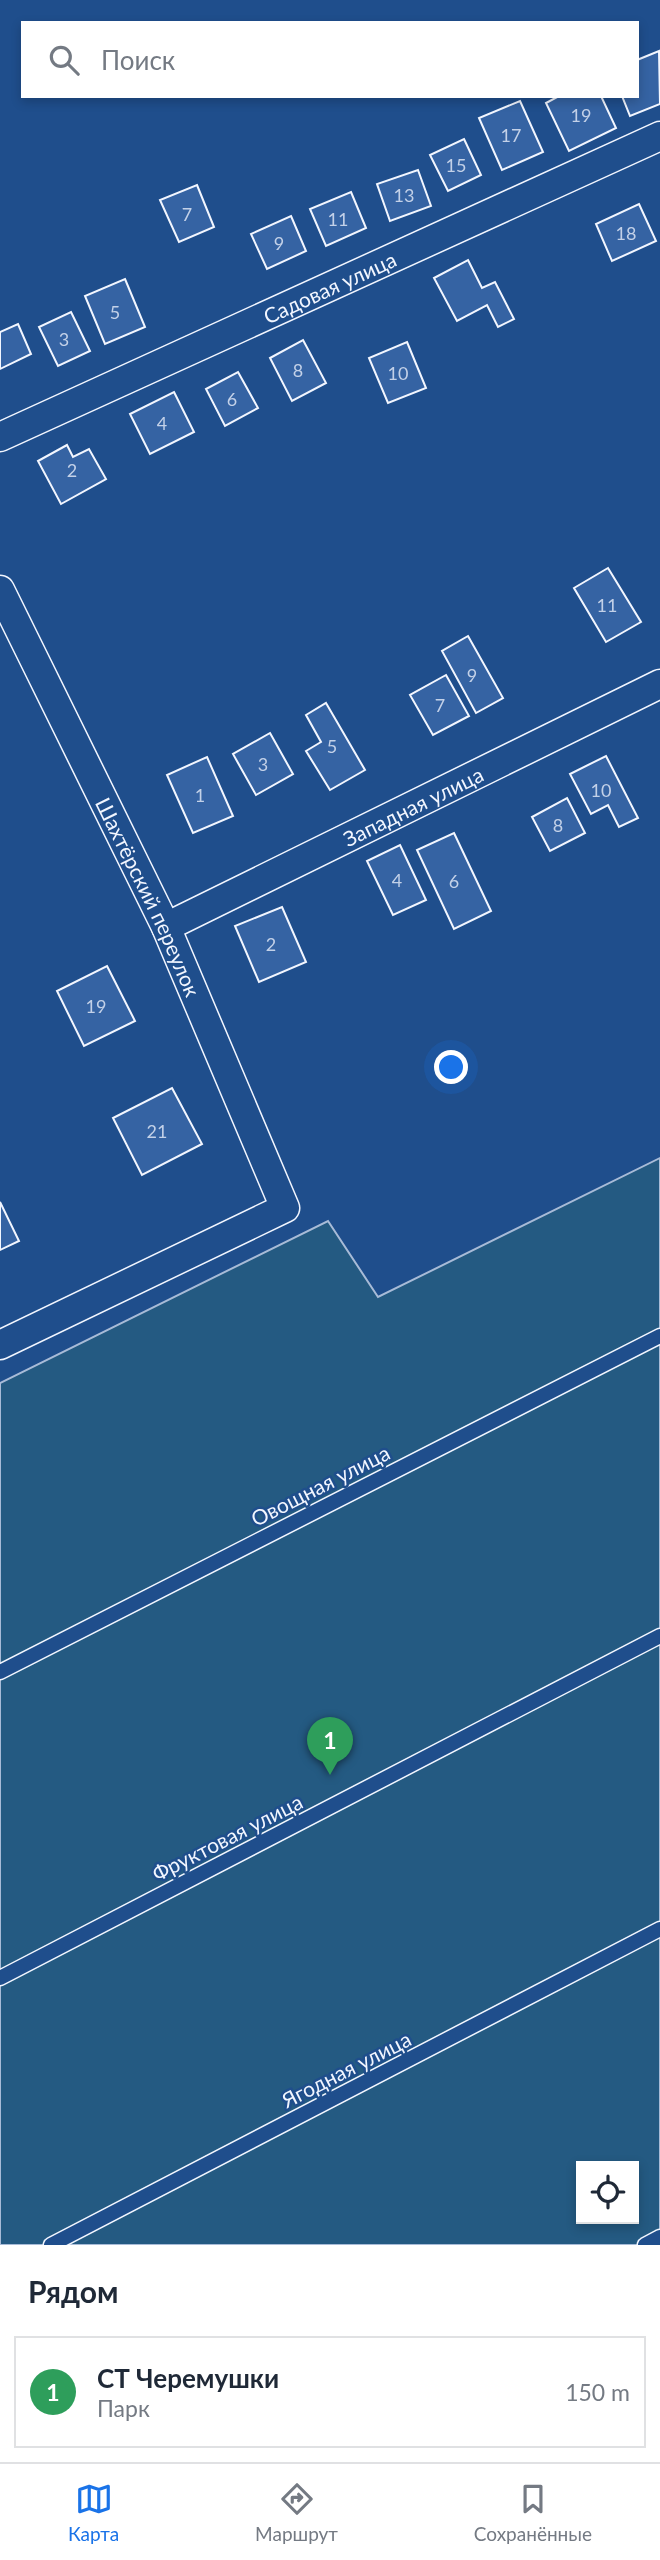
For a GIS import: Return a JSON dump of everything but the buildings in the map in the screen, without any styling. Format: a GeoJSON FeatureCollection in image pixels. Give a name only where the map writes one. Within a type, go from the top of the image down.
{"type":"FeatureCollection","features":[{"type":"Feature","properties":{"kind":"street","name":"Садовая улица"},"geometry":{"type":"LineString","coordinates":[[0,437],[660,136]]}},
{"type":"Feature","properties":{"kind":"street","name":"Шахтёрский переулок"},"geometry":{"type":"LineString","coordinates":[[0,590],[166,927],[285,1208],[0,1345]]}},
{"type":"Feature","properties":{"kind":"street","name":"Западная улица"},"geometry":{"type":"LineString","coordinates":[[166,927],[660,684]]}},
{"type":"Feature","properties":{"kind":"lane","name":"Овощная улица"},"geometry":{"type":"LineString","coordinates":[[0,1672],[660,1336]]}},
{"type":"Feature","properties":{"kind":"lane","name":"Фруктовая улица"},"geometry":{"type":"LineString","coordinates":[[0,1978],[660,1636]]}},
{"type":"Feature","properties":{"kind":"lane","name":"Ягодная улица"},"geometry":{"type":"LineString","coordinates":[[51,2245],[660,1929]]}},
{"type":"Feature","properties":{"kind":"lane"},"geometry":{"type":"LineString","coordinates":[[645,2245],[660,2238]]}},
{"type":"Feature","properties":{"kind":"shaded area"},"geometry":{"type":"Polygon","coordinates":[[[660,1158],[660,2245],[0,2245],[0,1383],[328,1221],[378,1297],[660,1158]]]}},
{"type":"Feature","properties":{"kind":"place","name":"СТ Черемушки"},"geometry":{"type":"Point","coordinates":[330,1775]}}]}
